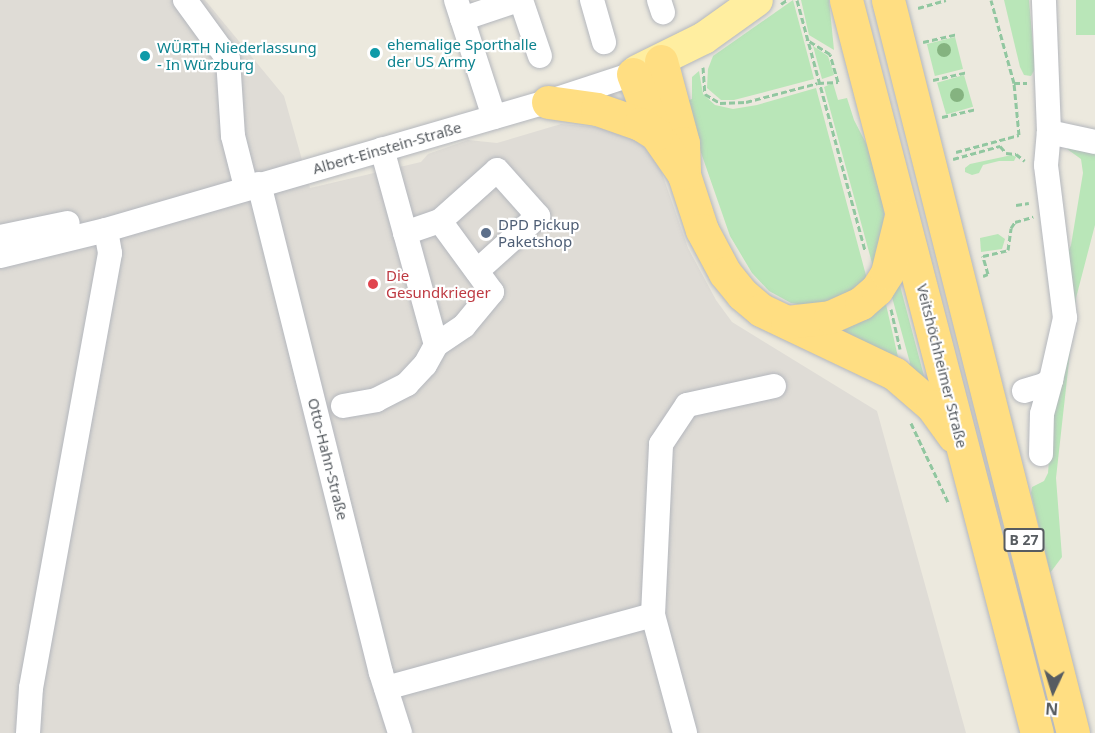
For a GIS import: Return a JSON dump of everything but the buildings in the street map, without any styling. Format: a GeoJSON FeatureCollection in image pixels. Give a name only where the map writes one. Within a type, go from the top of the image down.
{"type":"FeatureCollection","features":[{"type":"Feature","properties":{"kind":"highway","name":"Veitshöchheimer Straße"},"geometry":{"type":"LineString","coordinates":[[846,0],[1037,733]]}},
{"type":"Feature","properties":{"kind":"highway","name":"B 27"},"geometry":{"type":"LineString","coordinates":[[888,0],[1072,733]]}},
{"type":"Feature","properties":{"kind":"highway"},"geometry":{"type":"LineString","coordinates":[[647,67],[656,134]]}},
{"type":"Feature","properties":{"kind":"highway"},"geometry":{"type":"LineString","coordinates":[[647,67],[683,143],[684,175]]}},
{"type":"Feature","properties":{"kind":"highway"},"geometry":{"type":"LineString","coordinates":[[548,102],[597,109],[640,124],[656,134],[684,175],[702,230],[725,273],[742,294],[761,310],[895,374],[932,406],[964,450]]}},
{"type":"Feature","properties":{"kind":"highway"},"geometry":{"type":"LineString","coordinates":[[785,322],[830,317],[848,311],[877,289],[887,273],[902,209]]}},
{"type":"Feature","properties":{"kind":"main road","name":"Albert-Einstein-Straße"},"geometry":{"type":"LineString","coordinates":[[647,67],[704,38],[758,0]]}},
{"type":"Feature","properties":{"kind":"street","name":"Otto-Hahn-Straße"},"geometry":{"type":"LineString","coordinates":[[185,0],[228,59],[233,136],[253,186],[386,688],[400,733]]}},
{"type":"Feature","properties":{"kind":"street"},"geometry":{"type":"LineString","coordinates":[[494,117],[459,9],[520,0],[540,56]]}},
{"type":"Feature","properties":{"kind":"street"},"geometry":{"type":"LineString","coordinates":[[592,0],[604,42]]}},
{"type":"Feature","properties":{"kind":"street"},"geometry":{"type":"LineString","coordinates":[[1041,454],[1042,414],[1064,327],[1065,306],[1046,165],[1049,132],[1044,0]]}},
{"type":"Feature","properties":{"kind":"street","name":"Albert-Einstein-Straße"},"geometry":{"type":"LineString","coordinates":[[0,256],[106,230],[548,102],[647,67]]}},
{"type":"Feature","properties":{"kind":"street"},"geometry":{"type":"LineString","coordinates":[[1049,132],[1095,142]]}},
{"type":"Feature","properties":{"kind":"street"},"geometry":{"type":"LineString","coordinates":[[382,149],[436,345]]}},
{"type":"Feature","properties":{"kind":"street"},"geometry":{"type":"LineString","coordinates":[[405,233],[440,221],[497,170],[538,216],[477,271]]}},
{"type":"Feature","properties":{"kind":"street"},"geometry":{"type":"LineString","coordinates":[[343,406],[376,400],[408,384],[425,365],[436,345],[464,326],[492,292],[440,221]]}},
{"type":"Feature","properties":{"kind":"street"},"geometry":{"type":"LineString","coordinates":[[0,237],[68,223]]}},
{"type":"Feature","properties":{"kind":"street"},"geometry":{"type":"LineString","coordinates":[[28,733],[31,688],[110,254],[106,230]]}},
{"type":"Feature","properties":{"kind":"street"},"geometry":{"type":"LineString","coordinates":[[1024,391],[1044,386],[1051,380]]}},
{"type":"Feature","properties":{"kind":"street"},"geometry":{"type":"LineString","coordinates":[[685,733],[653,615],[661,444],[687,405],[774,386]]}},
{"type":"Feature","properties":{"kind":"street"},"geometry":{"type":"LineString","coordinates":[[386,688],[653,615]]}},
{"type":"Feature","properties":{"kind":"path"},"geometry":{"type":"LineString","coordinates":[[920,18],[918,7],[946,0]]}},
{"type":"Feature","properties":{"kind":"path"},"geometry":{"type":"LineString","coordinates":[[956,152],[1019,135],[1014,83],[991,0]]}},
{"type":"Feature","properties":{"kind":"path"},"geometry":{"type":"LineString","coordinates":[[923,30],[924,42],[957,34]]}},
{"type":"Feature","properties":{"kind":"path"},"geometry":{"type":"LineString","coordinates":[[703,62],[705,94],[720,103],[747,102],[818,83],[838,82],[830,54],[806,39]]}},
{"type":"Feature","properties":{"kind":"path"},"geometry":{"type":"LineString","coordinates":[[931,80],[967,72]]}},
{"type":"Feature","properties":{"kind":"path"},"geometry":{"type":"LineString","coordinates":[[941,118],[976,109]]}},
{"type":"Feature","properties":{"kind":"path"},"geometry":{"type":"LineString","coordinates":[[951,159],[1000,146],[1005,153],[1016,154],[1022,160],[1046,165]]}},
{"type":"Feature","properties":{"kind":"path"},"geometry":{"type":"LineString","coordinates":[[983,276],[988,274],[983,256],[1008,250],[1011,228],[1015,222],[1051,212]]}},
{"type":"Feature","properties":{"kind":"shaded area"},"geometry":{"type":"Polygon","coordinates":[[[0,0],[205,0],[284,96],[310,188],[421,162],[428,154],[468,140],[497,143],[561,124],[616,129],[638,142],[657,159],[688,248],[716,300],[732,322],[877,411],[966,733],[0,733],[0,0]]]}},
{"type":"Feature","properties":{"kind":"green space"},"geometry":{"type":"Polygon","coordinates":[[[793,0],[814,79],[734,100],[721,100],[707,88],[708,69],[713,56],[793,0]]]}},
{"type":"Feature","properties":{"kind":"green space"},"geometry":{"type":"Polygon","coordinates":[[[801,0],[829,0],[834,50],[809,35],[801,0]]]}},
{"type":"Feature","properties":{"kind":"green space"},"geometry":{"type":"Polygon","coordinates":[[[1004,0],[1029,0],[1035,69],[1031,76],[1024,75],[1020,67],[1004,0]]]}},
{"type":"Feature","properties":{"kind":"green space"},"geometry":{"type":"Polygon","coordinates":[[[1076,0],[1095,0],[1095,35],[1076,35],[1076,0]]]}},
{"type":"Feature","properties":{"kind":"green space"},"geometry":{"type":"Polygon","coordinates":[[[955,37],[963,69],[935,76],[927,44],[955,37]]]}},
{"type":"Feature","properties":{"kind":"green space"},"geometry":{"type":"Polygon","coordinates":[[[813,46],[828,56],[834,75],[822,79],[813,46]]]}},
{"type":"Feature","properties":{"kind":"green space"},"geometry":{"type":"Polygon","coordinates":[[[699,71],[703,94],[715,105],[733,109],[757,105],[816,88],[868,283],[815,307],[791,303],[769,291],[752,273],[730,236],[698,144],[686,101],[692,99],[692,77],[699,71]]]}},
{"type":"Feature","properties":{"kind":"green space"},"geometry":{"type":"Polygon","coordinates":[[[964,75],[973,107],[946,114],[937,83],[964,75]]]}},
{"type":"Feature","properties":{"kind":"green space"},"geometry":{"type":"Polygon","coordinates":[[[833,83],[838,100],[847,98],[854,120],[868,147],[883,204],[886,231],[875,274],[824,87],[833,83]]]}},
{"type":"Feature","properties":{"kind":"green space"},"geometry":{"type":"Polygon","coordinates":[[[1068,145],[1095,148],[1095,225],[1076,298],[1056,478],[1062,557],[1050,573],[1031,493],[1032,487],[1044,481],[1048,473],[1064,262],[1071,245],[1083,173],[1081,159],[1067,149],[1068,145]]]}},
{"type":"Feature","properties":{"kind":"green space"},"geometry":{"type":"Polygon","coordinates":[[[1012,155],[1016,157],[1014,161],[999,161],[983,165],[979,173],[972,175],[965,172],[965,168],[970,164],[1012,155]]]}},
{"type":"Feature","properties":{"kind":"green space"},"geometry":{"type":"Polygon","coordinates":[[[998,234],[1005,239],[1002,249],[981,252],[980,238],[998,234]]]}},
{"type":"Feature","properties":{"kind":"green space"},"geometry":{"type":"Polygon","coordinates":[[[898,278],[924,376],[922,378],[907,367],[910,363],[889,286],[898,278]]]}},
{"type":"Feature","properties":{"kind":"green space"},"geometry":{"type":"Polygon","coordinates":[[[885,300],[898,357],[825,326],[885,300]]]}},
{"type":"Feature","properties":{"kind":"place","name":"ehemalige Sporthalle der US Army"},"geometry":{"type":"Point","coordinates":[375,53]}},
{"type":"Feature","properties":{"kind":"place","name":"WÜRTH Niederlassung - In Würzburg"},"geometry":{"type":"Point","coordinates":[145,56]}},
{"type":"Feature","properties":{"kind":"place","name":"DPD Pickup Paketshop"},"geometry":{"type":"Point","coordinates":[486,233]}},
{"type":"Feature","properties":{"kind":"place","name":"Die Gesundkrieger"},"geometry":{"type":"Point","coordinates":[373,284]}}]}
